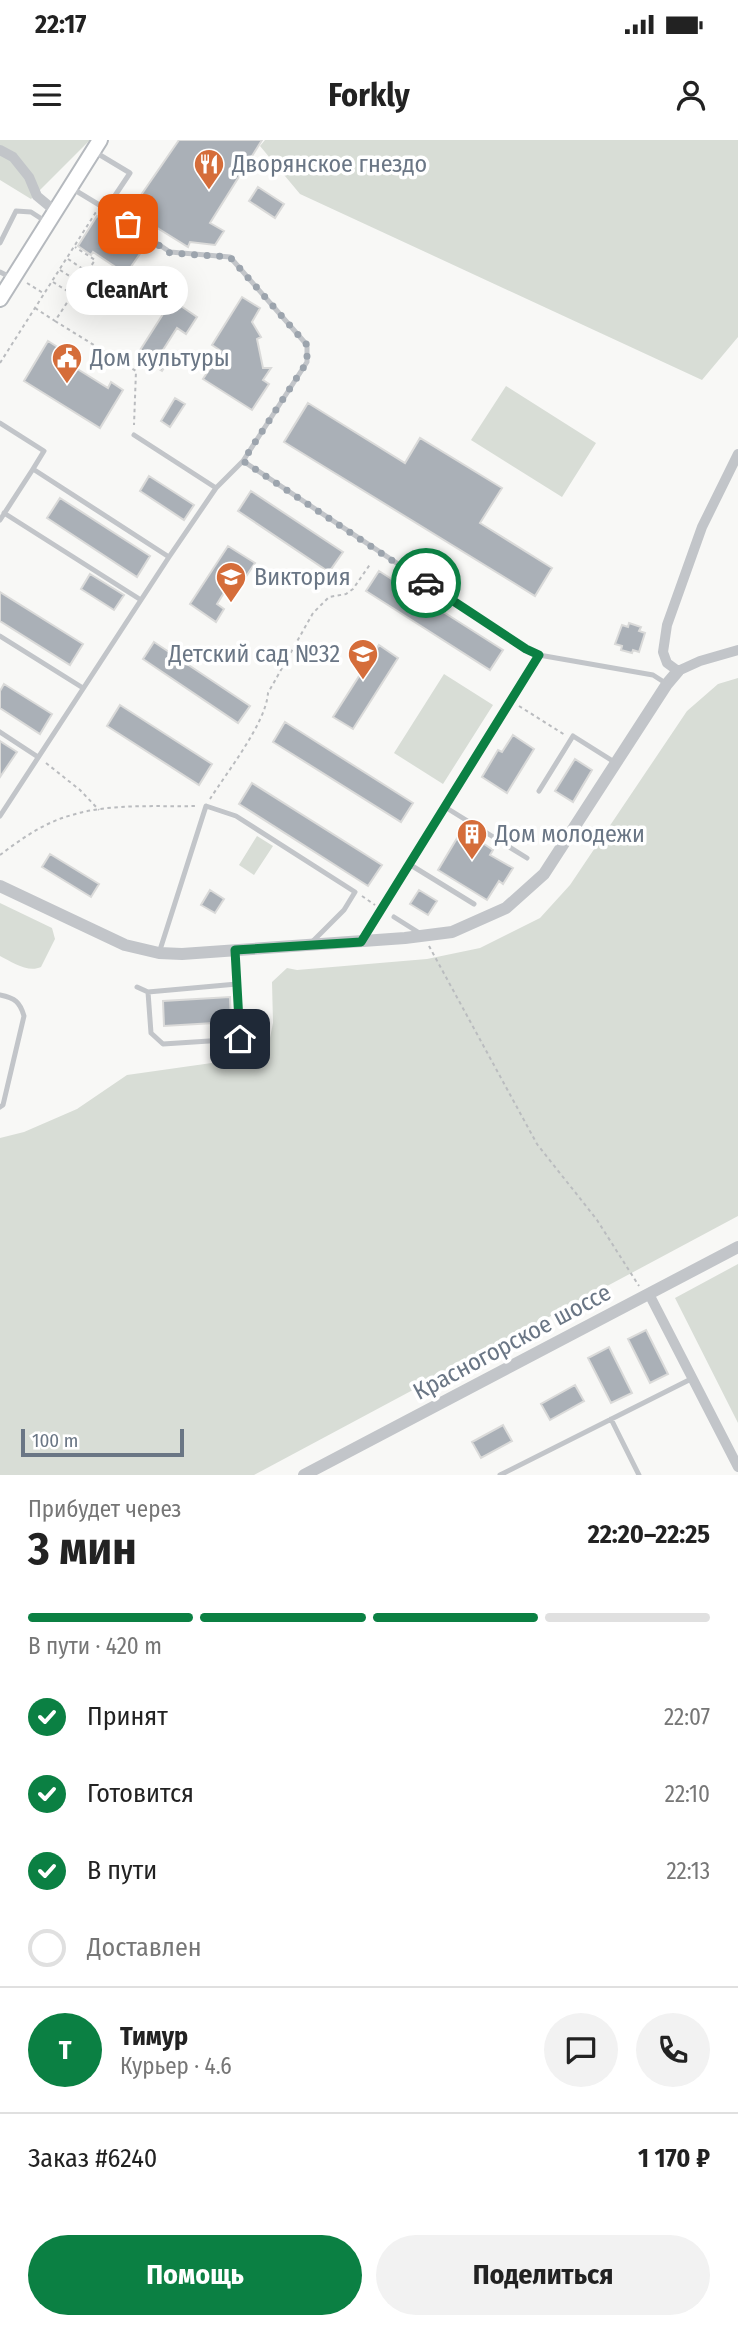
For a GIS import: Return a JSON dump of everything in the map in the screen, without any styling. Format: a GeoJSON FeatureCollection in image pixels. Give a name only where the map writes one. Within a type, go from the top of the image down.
{"type":"FeatureCollection","features":[{"type":"Feature","properties":{"kind":"main road"},"geometry":{"type":"LineString","coordinates":[[0,299],[97,145]]}},
{"type":"Feature","properties":{"kind":"street"},"geometry":{"type":"LineString","coordinates":[[0,150],[13,157],[29,177],[37,196],[52,217]]}},
{"type":"Feature","properties":{"kind":"street"},"geometry":{"type":"LineString","coordinates":[[678,671],[667,663],[663,652],[667,625],[702,527],[738,454]]}},
{"type":"Feature","properties":{"kind":"street"},"geometry":{"type":"LineString","coordinates":[[0,886],[111,939],[159,953],[308,946],[452,932],[506,908],[544,874],[678,671],[700,661],[738,650]]}},
{"type":"Feature","properties":{"kind":"street","name":"Красногорское шоссе"},"geometry":{"type":"LineString","coordinates":[[304,1475],[645,1292],[738,1247]]}},
{"type":"Feature","properties":{"kind":"street"},"geometry":{"type":"LineString","coordinates":[[645,1292],[738,1467]]}},
{"type":"Feature","properties":{"kind":"lane"},"geometry":{"type":"LineString","coordinates":[[97,145],[130,173],[104,207]]}},
{"type":"Feature","properties":{"kind":"lane"},"geometry":{"type":"LineString","coordinates":[[0,816],[169,557],[216,488],[243,461],[307,362],[307,345],[230,257],[170,253],[70,187]]}},
{"type":"Feature","properties":{"kind":"lane"},"geometry":{"type":"LineString","coordinates":[[0,243],[16,211],[52,217]]}},
{"type":"Feature","properties":{"kind":"lane"},"geometry":{"type":"LineString","coordinates":[[0,224],[8,228]]}},
{"type":"Feature","properties":{"kind":"lane"},"geometry":{"type":"LineString","coordinates":[[0,423],[44,451],[0,520]]}},
{"type":"Feature","properties":{"kind":"lane"},"geometry":{"type":"LineString","coordinates":[[134,435],[216,488]]}},
{"type":"Feature","properties":{"kind":"lane"},"geometry":{"type":"LineString","coordinates":[[243,461],[526,649],[539,655],[653,675],[667,684]]}},
{"type":"Feature","properties":{"kind":"lane"},"geometry":{"type":"LineString","coordinates":[[33,468],[169,557]]}},
{"type":"Feature","properties":{"kind":"lane"},"geometry":{"type":"LineString","coordinates":[[4,513],[141,600]]}},
{"type":"Feature","properties":{"kind":"lane"},"geometry":{"type":"LineString","coordinates":[[0,636],[83,688]]}},
{"type":"Feature","properties":{"kind":"lane"},"geometry":{"type":"LineString","coordinates":[[361,942],[539,655]]}},
{"type":"Feature","properties":{"kind":"lane"},"geometry":{"type":"LineString","coordinates":[[0,732],[38,757]]}},
{"type":"Feature","properties":{"kind":"lane"},"geometry":{"type":"LineString","coordinates":[[539,791],[573,737],[616,763]]}},
{"type":"Feature","properties":{"kind":"lane"},"geometry":{"type":"LineString","coordinates":[[159,953],[206,806],[236,816],[355,892],[344,910],[308,946]]}},
{"type":"Feature","properties":{"kind":"lane"},"geometry":{"type":"LineString","coordinates":[[445,807],[527,858]]}},
{"type":"Feature","properties":{"kind":"lane"},"geometry":{"type":"LineString","coordinates":[[409,864],[474,904]]}},
{"type":"Feature","properties":{"kind":"lane"},"geometry":{"type":"LineString","coordinates":[[394,917],[423,936]]}},
{"type":"Feature","properties":{"kind":"lane"},"geometry":{"type":"LineString","coordinates":[[148,992],[151,1033],[163,1044],[240,1039],[235,950]]}},
{"type":"Feature","properties":{"kind":"lane"},"geometry":{"type":"LineString","coordinates":[[137,988],[148,992],[237,984]]}},
{"type":"Feature","properties":{"kind":"lane"},"geometry":{"type":"LineString","coordinates":[[0,995],[13,998],[20,1004],[24,1016],[3,1105],[0,1107]]}},
{"type":"Feature","properties":{"kind":"lane"},"geometry":{"type":"LineString","coordinates":[[500,1475],[693,1378]]}},
{"type":"Feature","properties":{"kind":"lane"},"geometry":{"type":"LineString","coordinates":[[611,1419],[639,1475]]}},
{"type":"Feature","properties":{"kind":"path"},"geometry":{"type":"LineString","coordinates":[[0,363],[74,247],[104,207]]}},
{"type":"Feature","properties":{"kind":"path"},"geometry":{"type":"LineString","coordinates":[[55,321],[94,260],[74,247]]}},
{"type":"Feature","properties":{"kind":"path"},"geometry":{"type":"LineString","coordinates":[[67,258],[87,271]]}},
{"type":"Feature","properties":{"kind":"path"},"geometry":{"type":"LineString","coordinates":[[60,269],[80,283]]}},
{"type":"Feature","properties":{"kind":"path"},"geometry":{"type":"LineString","coordinates":[[12,278],[44,294]]}},
{"type":"Feature","properties":{"kind":"path"},"geometry":{"type":"LineString","coordinates":[[52,281],[72,295]]}},
{"type":"Feature","properties":{"kind":"path"},"geometry":{"type":"LineString","coordinates":[[35,308],[136,371],[134,435]]}},
{"type":"Feature","properties":{"kind":"path"},"geometry":{"type":"LineString","coordinates":[[0,855],[25,836],[71,815],[121,808],[206,806],[254,731],[267,706],[268,693],[313,613],[329,597],[346,594],[353,589],[371,563]]}},
{"type":"Feature","properties":{"kind":"path"},"geometry":{"type":"LineString","coordinates":[[511,700],[572,739]]}},
{"type":"Feature","properties":{"kind":"path"},"geometry":{"type":"LineString","coordinates":[[38,757],[80,790],[100,811]]}},
{"type":"Feature","properties":{"kind":"path"},"geometry":{"type":"LineString","coordinates":[[423,936],[537,1144],[597,1220],[645,1292]]}},
{"type":"Feature","properties":{"kind":"shaded area"},"geometry":{"type":"Polygon","coordinates":[[[0,140],[90,140],[31,199],[0,180],[0,140]]]}},
{"type":"Feature","properties":{"kind":"shaded area"},"geometry":{"type":"Polygon","coordinates":[[[265,140],[738,140],[738,337],[702,380],[300,194],[260,146],[265,140]]]}},
{"type":"Feature","properties":{"kind":"shaded area"},"geometry":{"type":"Polygon","coordinates":[[[506,386],[596,443],[562,497],[471,440],[506,386]]]}},
{"type":"Feature","properties":{"kind":"shaded area"},"geometry":{"type":"Polygon","coordinates":[[[444,674],[493,705],[443,784],[394,753],[444,674]]]}},
{"type":"Feature","properties":{"kind":"shaded area"},"geometry":{"type":"Polygon","coordinates":[[[738,678],[738,1216],[254,1475],[0,1475],[0,1138],[24,1132],[77,1109],[127,1075],[254,1057],[269,1043],[273,1023],[272,982],[287,968],[297,970],[427,959],[480,948],[540,918],[570,885],[687,711],[718,684],[738,678]]]}},
{"type":"Feature","properties":{"kind":"shaded area"},"geometry":{"type":"Polygon","coordinates":[[[257,836],[273,846],[254,875],[239,865],[257,836]]]}},
{"type":"Feature","properties":{"kind":"shaded area"},"geometry":{"type":"Polygon","coordinates":[[[0,903],[52,928],[55,939],[41,967],[25,968],[0,956],[0,903]]]}},
{"type":"Feature","properties":{"kind":"shaded area"},"geometry":{"type":"Polygon","coordinates":[[[738,1264],[738,1423],[675,1298],[738,1264]]]}},
{"type":"Feature","properties":{"kind":"building"},"geometry":{"type":"Polygon","coordinates":[[[179,140],[262,140],[210,223],[224,231],[215,245],[190,242],[188,247],[130,211],[179,140]]]}},
{"type":"Feature","properties":{"kind":"building"},"geometry":{"type":"Polygon","coordinates":[[[258,187],[284,204],[275,218],[249,201],[258,187]]]}},
{"type":"Feature","properties":{"kind":"building"},"geometry":{"type":"Polygon","coordinates":[[[97,216],[144,248],[126,274],[93,252],[91,255],[78,246],[97,216]]]}},
{"type":"Feature","properties":{"kind":"building"},"geometry":{"type":"Polygon","coordinates":[[[242,297],[260,308],[252,322],[261,337],[257,339],[263,368],[271,368],[263,380],[269,384],[252,410],[203,379],[221,351],[212,345],[242,297]]]}},
{"type":"Feature","properties":{"kind":"building"},"geometry":{"type":"Polygon","coordinates":[[[172,300],[197,317],[186,334],[177,328],[163,350],[172,356],[162,371],[137,355],[172,300]]]}},
{"type":"Feature","properties":{"kind":"building","name":"Дом культуры"},"geometry":{"type":"Polygon","coordinates":[[[48,341],[67,353],[63,360],[108,388],[111,382],[123,390],[100,428],[24,381],[48,341]]]}},
{"type":"Feature","properties":{"kind":"building"},"geometry":{"type":"Polygon","coordinates":[[[175,398],[185,404],[170,427],[161,421],[175,398]]]}},
{"type":"Feature","properties":{"kind":"building"},"geometry":{"type":"Polygon","coordinates":[[[308,403],[405,463],[420,438],[502,488],[480,523],[552,568],[535,596],[284,442],[308,403]]]}},
{"type":"Feature","properties":{"kind":"building"},"geometry":{"type":"Polygon","coordinates":[[[149,476],[194,505],[184,520],[140,491],[149,476]]]}},
{"type":"Feature","properties":{"kind":"building"},"geometry":{"type":"Polygon","coordinates":[[[251,491],[343,552],[329,572],[238,511],[251,491]]]}},
{"type":"Feature","properties":{"kind":"building"},"geometry":{"type":"Polygon","coordinates":[[[60,498],[150,556],[137,577],[47,518],[60,498]]]}},
{"type":"Feature","properties":{"kind":"building"},"geometry":{"type":"Polygon","coordinates":[[[228,546],[255,563],[245,578],[237,572],[217,604],[224,609],[216,622],[190,604],[228,546]]]}},
{"type":"Feature","properties":{"kind":"building"},"geometry":{"type":"Polygon","coordinates":[[[379,571],[503,650],[490,670],[366,591],[379,571]]]}},
{"type":"Feature","properties":{"kind":"building"},"geometry":{"type":"Polygon","coordinates":[[[90,574],[124,595],[114,610],[81,589],[90,574]]]}},
{"type":"Feature","properties":{"kind":"building"},"geometry":{"type":"Polygon","coordinates":[[[0,592],[83,644],[70,665],[0,621],[0,592]]]}},
{"type":"Feature","properties":{"kind":"building"},"geometry":{"type":"Polygon","coordinates":[[[629,623],[641,627],[639,631],[645,633],[639,652],[621,650],[622,646],[615,644],[622,625],[628,627],[629,623]]]}},
{"type":"Feature","properties":{"kind":"building"},"geometry":{"type":"Polygon","coordinates":[[[154,642],[250,706],[238,723],[143,659],[154,642]]]}},
{"type":"Feature","properties":{"kind":"building"},"geometry":{"type":"Polygon","coordinates":[[[379,645],[398,658],[353,729],[333,717],[379,645]]]}},
{"type":"Feature","properties":{"kind":"building"},"geometry":{"type":"Polygon","coordinates":[[[4,684],[52,714],[40,734],[0,708],[0,691],[4,684]]]}},
{"type":"Feature","properties":{"kind":"building"},"geometry":{"type":"Polygon","coordinates":[[[120,705],[212,764],[199,785],[107,726],[120,705]]]}},
{"type":"Feature","properties":{"kind":"building"},"geometry":{"type":"Polygon","coordinates":[[[285,722],[413,803],[401,822],[273,742],[285,722]]]}},
{"type":"Feature","properties":{"kind":"building"},"geometry":{"type":"Polygon","coordinates":[[[513,735],[534,749],[507,793],[482,777],[498,750],[502,752],[513,735]]]}},
{"type":"Feature","properties":{"kind":"building"},"geometry":{"type":"Polygon","coordinates":[[[0,741],[17,752],[0,777],[0,741]]]}},
{"type":"Feature","properties":{"kind":"building"},"geometry":{"type":"Polygon","coordinates":[[[575,759],[592,770],[573,802],[555,791],[575,759]]]}},
{"type":"Feature","properties":{"kind":"building"},"geometry":{"type":"Polygon","coordinates":[[[252,783],[382,865],[368,886],[239,804],[252,783]]]}},
{"type":"Feature","properties":{"kind":"building","name":"Дом молодежи"},"geometry":{"type":"Polygon","coordinates":[[[459,835],[478,847],[481,842],[493,850],[490,855],[513,868],[503,884],[499,881],[487,900],[438,870],[459,835]]]}},
{"type":"Feature","properties":{"kind":"building"},"geometry":{"type":"Polygon","coordinates":[[[50,854],[99,884],[91,897],[42,867],[50,854]]]}},
{"type":"Feature","properties":{"kind":"building"},"geometry":{"type":"Polygon","coordinates":[[[210,890],[224,899],[215,913],[201,905],[210,890]]]}},
{"type":"Feature","properties":{"kind":"building"},"geometry":{"type":"Polygon","coordinates":[[[419,890],[437,901],[428,915],[410,904],[419,890]]]}},
{"type":"Feature","properties":{"kind":"building"},"geometry":{"type":"Polygon","coordinates":[[[230,997],[231,1022],[164,1026],[163,1001],[230,997]]]}},
{"type":"Feature","properties":{"kind":"building"},"geometry":{"type":"Polygon","coordinates":[[[646,1330],[668,1374],[650,1383],[628,1339],[646,1330]]]}},
{"type":"Feature","properties":{"kind":"building"},"geometry":{"type":"Polygon","coordinates":[[[609,1347],[632,1393],[611,1403],[588,1358],[609,1347]]]}},
{"type":"Feature","properties":{"kind":"building"},"geometry":{"type":"Polygon","coordinates":[[[575,1385],[584,1401],[550,1420],[541,1404],[575,1385]]]}},
{"type":"Feature","properties":{"kind":"building"},"geometry":{"type":"Polygon","coordinates":[[[503,1425],[512,1441],[481,1458],[472,1442],[503,1425]]]}},
{"type":"Feature","properties":{"kind":"way so far"},"geometry":{"type":"LineString","coordinates":[[128,224],[170,253],[230,257],[307,345],[307,362],[243,461],[426,583]]}},
{"type":"Feature","properties":{"kind":"place","name":"Дворянское гнездо"},"geometry":{"type":"Point","coordinates":[209,191]}},
{"type":"Feature","properties":{"kind":"place","name":"CleanArt"},"geometry":{"type":"Point","coordinates":[128,224]}},
{"type":"Feature","properties":{"kind":"place","name":"Дом культуры"},"geometry":{"type":"Point","coordinates":[67,385]}},
{"type":"Feature","properties":{"kind":"place","name":"Виктория"},"geometry":{"type":"Point","coordinates":[231,604]}},
{"type":"Feature","properties":{"kind":"place","name":"Детский сад №32"},"geometry":{"type":"Point","coordinates":[363,681]}},
{"type":"Feature","properties":{"kind":"place","name":"Дом молодежи"},"geometry":{"type":"Point","coordinates":[472,861]}},
{"type":"Feature","properties":{"kind":"route"},"geometry":{"type":"LineString","coordinates":[[240,1039],[235,950],[361,942],[539,655],[426,583]]}}]}
